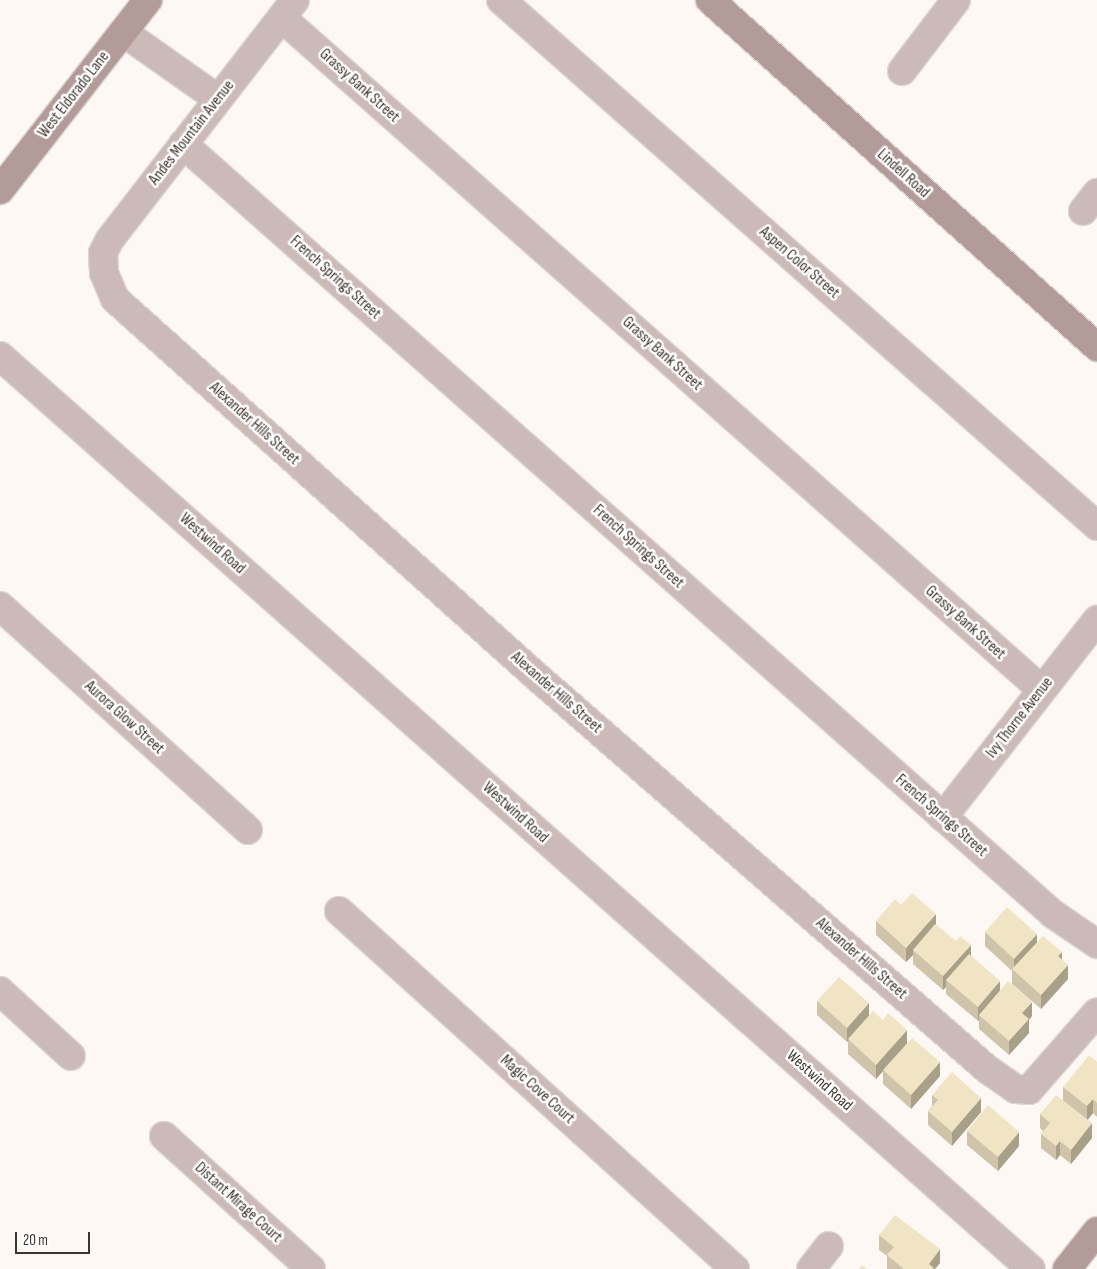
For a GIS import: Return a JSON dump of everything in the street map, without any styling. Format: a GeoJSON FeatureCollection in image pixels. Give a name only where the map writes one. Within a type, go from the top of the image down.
{"type":"FeatureCollection","features":[{"type":"Feature","properties":{"kind":"street","name":"West Eldorado Lane"},"geometry":{"type":"LineString","coordinates":[[0,190],[148,0]]}},
{"type":"Feature","properties":{"kind":"street","name":"Aspen Color Street"},"geometry":{"type":"LineString","coordinates":[[502,0],[1097,526]]}},
{"type":"Feature","properties":{"kind":"street","name":"Lindell Road"},"geometry":{"type":"LineString","coordinates":[[710,0],[1097,347]]}},
{"type":"Feature","properties":{"kind":"street"},"geometry":{"type":"LineString","coordinates":[[902,71],[956,0]]}},
{"type":"Feature","properties":{"kind":"street","name":"Andes Mountain Avenue"},"geometry":{"type":"LineString","coordinates":[[104,273],[103,254],[109,241],[289,9]]}},
{"type":"Feature","properties":{"kind":"street","name":"Grassy Bank Street"},"geometry":{"type":"LineString","coordinates":[[289,9],[1042,690]]}},
{"type":"Feature","properties":{"kind":"street"},"geometry":{"type":"LineString","coordinates":[[123,32],[218,99]]}},
{"type":"Feature","properties":{"kind":"street","name":"French Springs Street"},"geometry":{"type":"LineString","coordinates":[[183,144],[1053,914],[1097,944]]}},
{"type":"Feature","properties":{"kind":"street","name":"Alexander Hills Street"},"geometry":{"type":"LineString","coordinates":[[104,273],[115,299],[536,676],[987,1069],[1016,1089],[1029,1090],[1097,1012]]}},
{"type":"Feature","properties":{"kind":"street","name":"Westwind Road"},"geometry":{"type":"LineString","coordinates":[[0,356],[1031,1269]]}},
{"type":"Feature","properties":{"kind":"street","name":"Aurora Glow Street"},"geometry":{"type":"LineString","coordinates":[[0,606],[248,830]]}},
{"type":"Feature","properties":{"kind":"street","name":"Ivy Thorne Avenue"},"geometry":{"type":"LineString","coordinates":[[943,817],[1097,620]]}},
{"type":"Feature","properties":{"kind":"street","name":"Magic Cove Court"},"geometry":{"type":"LineString","coordinates":[[339,911],[735,1269]]}},
{"type":"Feature","properties":{"kind":"street"},"geometry":{"type":"LineString","coordinates":[[0,991],[71,1056]]}},
{"type":"Feature","properties":{"kind":"street","name":"Distant Mirage Court"},"geometry":{"type":"LineString","coordinates":[[164,1136],[311,1269]]}},
{"type":"Feature","properties":{"kind":"street"},"geometry":{"type":"LineString","coordinates":[[1067,1269],[1097,1231]]}},
{"type":"Feature","properties":{"kind":"street"},"geometry":{"type":"LineString","coordinates":[[811,1269],[829,1246]]}},
{"type":"Feature","properties":{"kind":"building"},"geometry":{"type":"Polygon","coordinates":[[[912,893],[936,914],[906,948],[876,921],[895,899],[901,905],[912,893]]]}},
{"type":"Feature","properties":{"kind":"building"},"geometry":{"type":"Polygon","coordinates":[[[1007,907],[1037,934],[1014,959],[985,932],[1007,907]]]}},
{"type":"Feature","properties":{"kind":"building"},"geometry":{"type":"Polygon","coordinates":[[[935,924],[956,941],[960,936],[971,945],[943,976],[913,950],[935,924]]]}},
{"type":"Feature","properties":{"kind":"building"},"geometry":{"type":"Polygon","coordinates":[[[1043,936],[1062,952],[1058,956],[1068,965],[1041,995],[1012,969],[1043,936]]]}},
{"type":"Feature","properties":{"kind":"building"},"geometry":{"type":"Polygon","coordinates":[[[969,954],[1000,981],[978,1007],[946,980],[969,954]]]}},
{"type":"Feature","properties":{"kind":"building"},"geometry":{"type":"Polygon","coordinates":[[[839,977],[869,1003],[847,1028],[817,1001],[839,977]]]}},
{"type":"Feature","properties":{"kind":"building"},"geometry":{"type":"Polygon","coordinates":[[[1008,981],[1032,1002],[1022,1013],[1029,1019],[1009,1041],[979,1015],[1008,981]]]}},
{"type":"Feature","properties":{"kind":"building"},"geometry":{"type":"Polygon","coordinates":[[[873,1011],[883,1020],[888,1013],[907,1030],[876,1065],[848,1039],[873,1011]]]}},
{"type":"Feature","properties":{"kind":"building"},"geometry":{"type":"Polygon","coordinates":[[[912,1038],[940,1062],[911,1095],[883,1070],[912,1038]]]}},
{"type":"Feature","properties":{"kind":"building"},"geometry":{"type":"Polygon","coordinates":[[[1089,1055],[1097,1062],[1097,1103],[1093,1099],[1087,1106],[1063,1087],[1089,1055]]]}},
{"type":"Feature","properties":{"kind":"building"},"geometry":{"type":"Polygon","coordinates":[[[952,1072],[981,1098],[952,1132],[928,1111],[938,1100],[932,1095],[952,1072]]]}},
{"type":"Feature","properties":{"kind":"building"},"geometry":{"type":"Polygon","coordinates":[[[1056,1095],[1092,1123],[1071,1150],[1060,1141],[1056,1146],[1041,1134],[1050,1123],[1040,1114],[1056,1095]]]}},
{"type":"Feature","properties":{"kind":"building"},"geometry":{"type":"Polygon","coordinates":[[[988,1105],[1019,1132],[998,1157],[967,1131],[988,1105]]]}},
{"type":"Feature","properties":{"kind":"building"},"geometry":{"type":"Polygon","coordinates":[[[895,1215],[940,1249],[929,1264],[934,1268],[904,1269],[887,1255],[894,1247],[879,1235],[895,1215]]]}},
{"type":"Feature","properties":{"kind":"building"},"geometry":{"type":"Polygon","coordinates":[[[862,1265],[867,1269],[859,1269],[862,1265]]]}}]}
